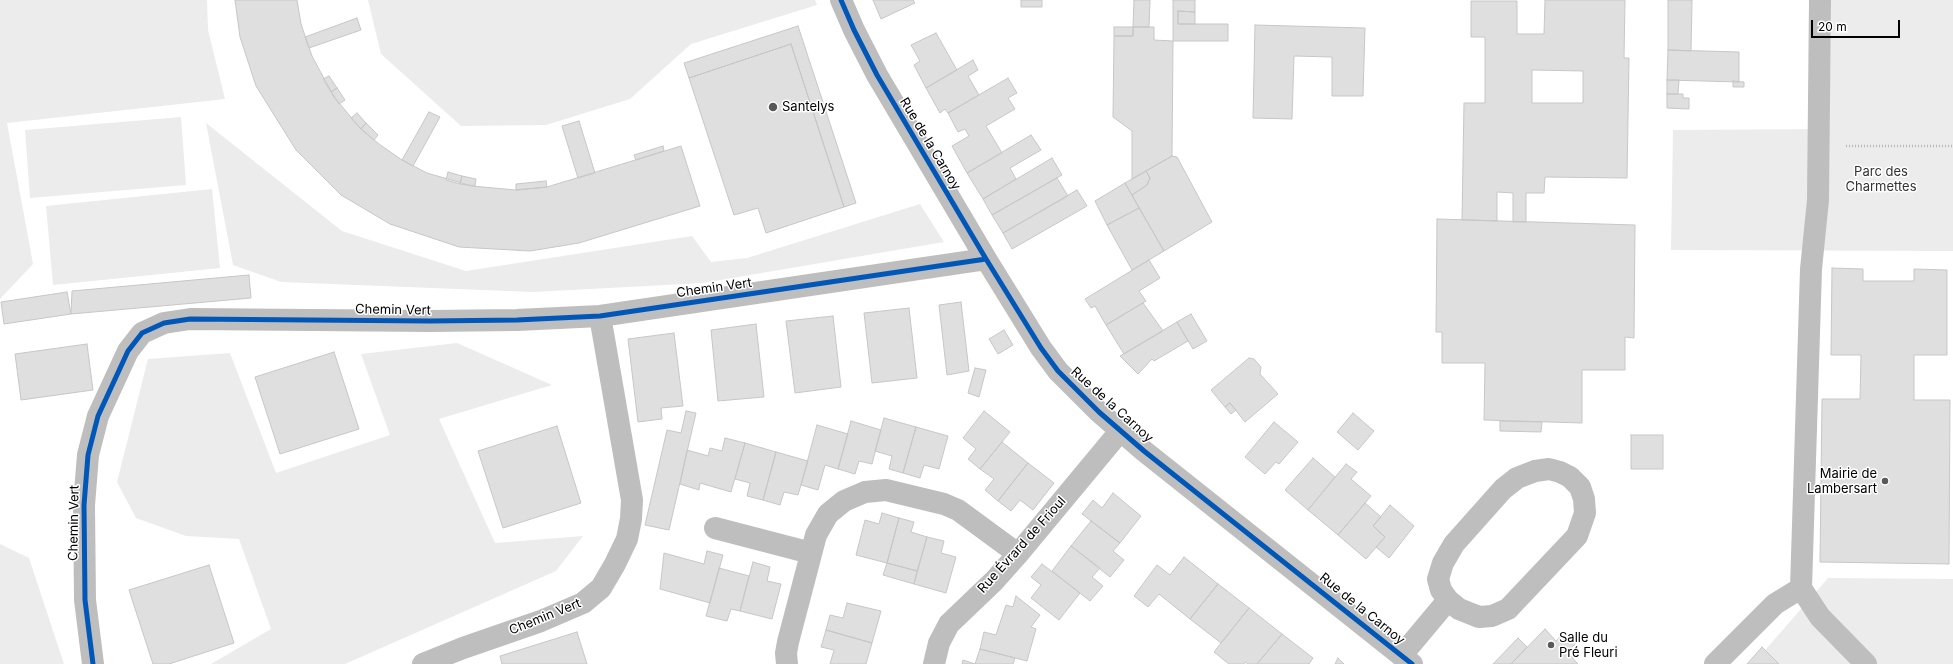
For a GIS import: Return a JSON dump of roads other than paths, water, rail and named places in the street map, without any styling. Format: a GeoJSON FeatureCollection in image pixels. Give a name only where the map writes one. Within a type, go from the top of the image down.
{"type":"FeatureCollection","features":[{"type":"Feature","properties":{"kind":"street","name":"Rue de la Carnoy"},"geometry":{"type":"LineString","coordinates":[[841,0],[854,30],[877,75],[986,259],[1048,359],[1077,392],[1121,430],[1407,659]]}},
{"type":"Feature","properties":{"kind":"street"},"geometry":{"type":"LineString","coordinates":[[1820,0],[1818,200],[1811,269],[1801,588],[1820,617],[1866,664]]}},
{"type":"Feature","properties":{"kind":"street","name":"Chemin Vert"},"geometry":{"type":"LineString","coordinates":[[93,664],[85,600],[84,505],[88,455],[98,416],[128,351],[142,333],[164,323],[190,318],[430,321],[517,320],[600,316],[986,259]]}},
{"type":"Feature","properties":{"kind":"street","name":"Chemin Vert"},"geometry":{"type":"LineString","coordinates":[[423,664],[463,648],[541,621],[583,603],[601,588],[615,564],[627,539],[631,519],[632,500],[600,316]]}},
{"type":"Feature","properties":{"kind":"street","name":"Rue Évrard de Frioul"},"geometry":{"type":"LineString","coordinates":[[934,664],[943,633],[949,624],[994,581],[1018,554],[1121,430]]}},
{"type":"Feature","properties":{"kind":"street"},"geometry":{"type":"LineString","coordinates":[[1549,470],[1560,472],[1580,487],[1584,499],[1585,513],[1577,536],[1508,609],[1492,616],[1480,617],[1459,609],[1448,600],[1441,590],[1438,579],[1443,563],[1454,544],[1503,489],[1517,478],[1535,471],[1549,470]]}},
{"type":"Feature","properties":{"kind":"street"},"geometry":{"type":"LineString","coordinates":[[787,664],[786,653],[788,642],[816,535],[828,514],[844,501],[876,490],[886,490],[951,507],[969,518],[1018,554]]}},
{"type":"Feature","properties":{"kind":"street"},"geometry":{"type":"LineString","coordinates":[[715,528],[811,553]]}},
{"type":"Feature","properties":{"kind":"street"},"geometry":{"type":"LineString","coordinates":[[1715,664],[1775,604],[1801,588]]}},
{"type":"Feature","properties":{"kind":"street"},"geometry":{"type":"LineString","coordinates":[[1407,659],[1448,600]]}},
{"type":"Feature","properties":{"kind":"place","name":"Santelys"},"geometry":{"type":"Point","coordinates":[773,107]}},
{"type":"Feature","properties":{"kind":"place","name":"Mairie de Lambersart"},"geometry":{"type":"Point","coordinates":[1885,481]}},
{"type":"Feature","properties":{"kind":"place","name":"Salle du Pré Fleuri"},"geometry":{"type":"Point","coordinates":[1551,645]}},
{"type":"Feature","properties":{"kind":"park label","name":"Parc des Charmettes"},"geometry":{"type":"Point","coordinates":[1881,180]}}]}
